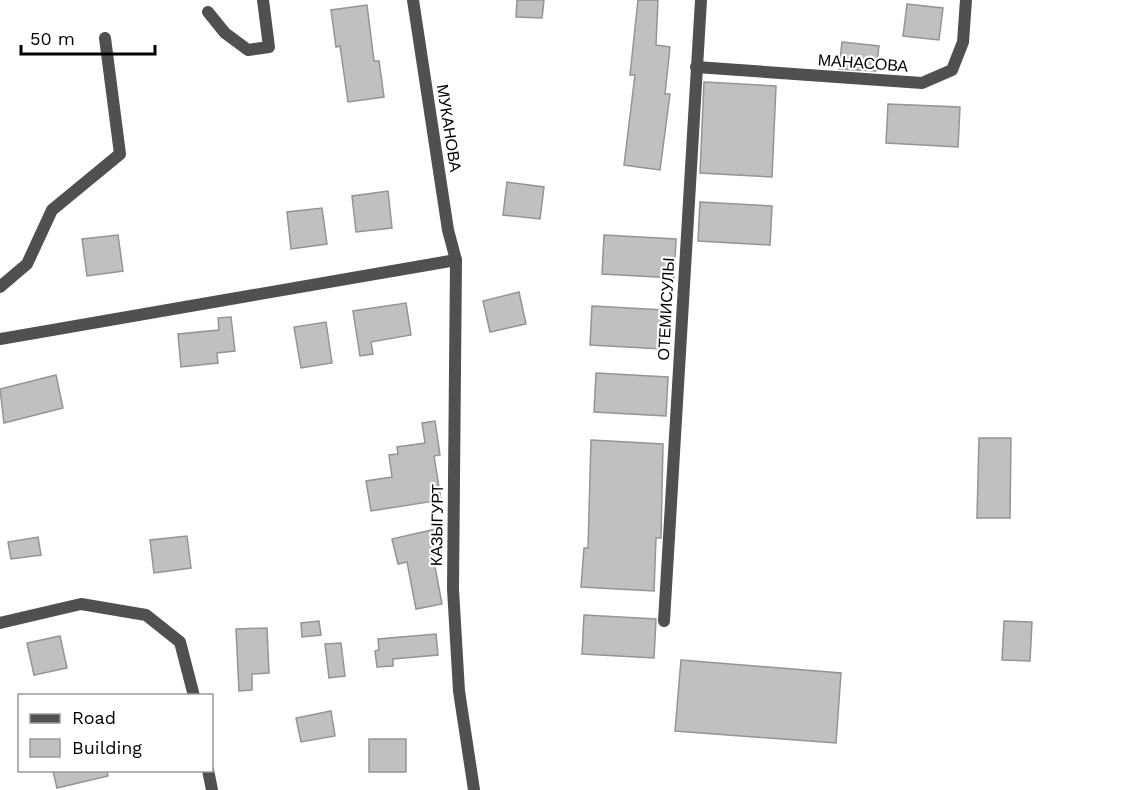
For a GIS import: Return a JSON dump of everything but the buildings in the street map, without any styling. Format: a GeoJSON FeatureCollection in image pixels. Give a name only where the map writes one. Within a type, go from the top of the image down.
{"type":"FeatureCollection","features":[{"type":"Feature","properties":{"kind":"street"},"geometry":{"type":"LineString","coordinates":[[208,12],[225,33],[248,50],[269,48],[263,0]]}},
{"type":"Feature","properties":{"kind":"street","name":"МУКАНОВА"},"geometry":{"type":"LineString","coordinates":[[413,0],[448,230],[456,260]]}},
{"type":"Feature","properties":{"kind":"street","name":"ОТЕМИСУЛЫ"},"geometry":{"type":"LineString","coordinates":[[664,621],[701,0]]}},
{"type":"Feature","properties":{"kind":"street","name":"МАНАСОВА"},"geometry":{"type":"LineString","coordinates":[[696,68],[922,83],[952,70],[963,42],[966,0]]}},
{"type":"Feature","properties":{"kind":"street"},"geometry":{"type":"LineString","coordinates":[[0,287],[27,264],[52,210],[120,154],[105,38]]}},
{"type":"Feature","properties":{"kind":"street"},"geometry":{"type":"LineString","coordinates":[[0,339],[456,260]]}},
{"type":"Feature","properties":{"kind":"street","name":"КАЗЫГУРТ"},"geometry":{"type":"LineString","coordinates":[[456,260],[453,589],[459,691],[474,790]]}},
{"type":"Feature","properties":{"kind":"street"},"geometry":{"type":"LineString","coordinates":[[0,623],[81,603],[146,615],[180,642],[193,694]]}},
{"type":"Feature","properties":{"kind":"street"},"geometry":{"type":"LineString","coordinates":[[208,772],[212,790]]}}]}
